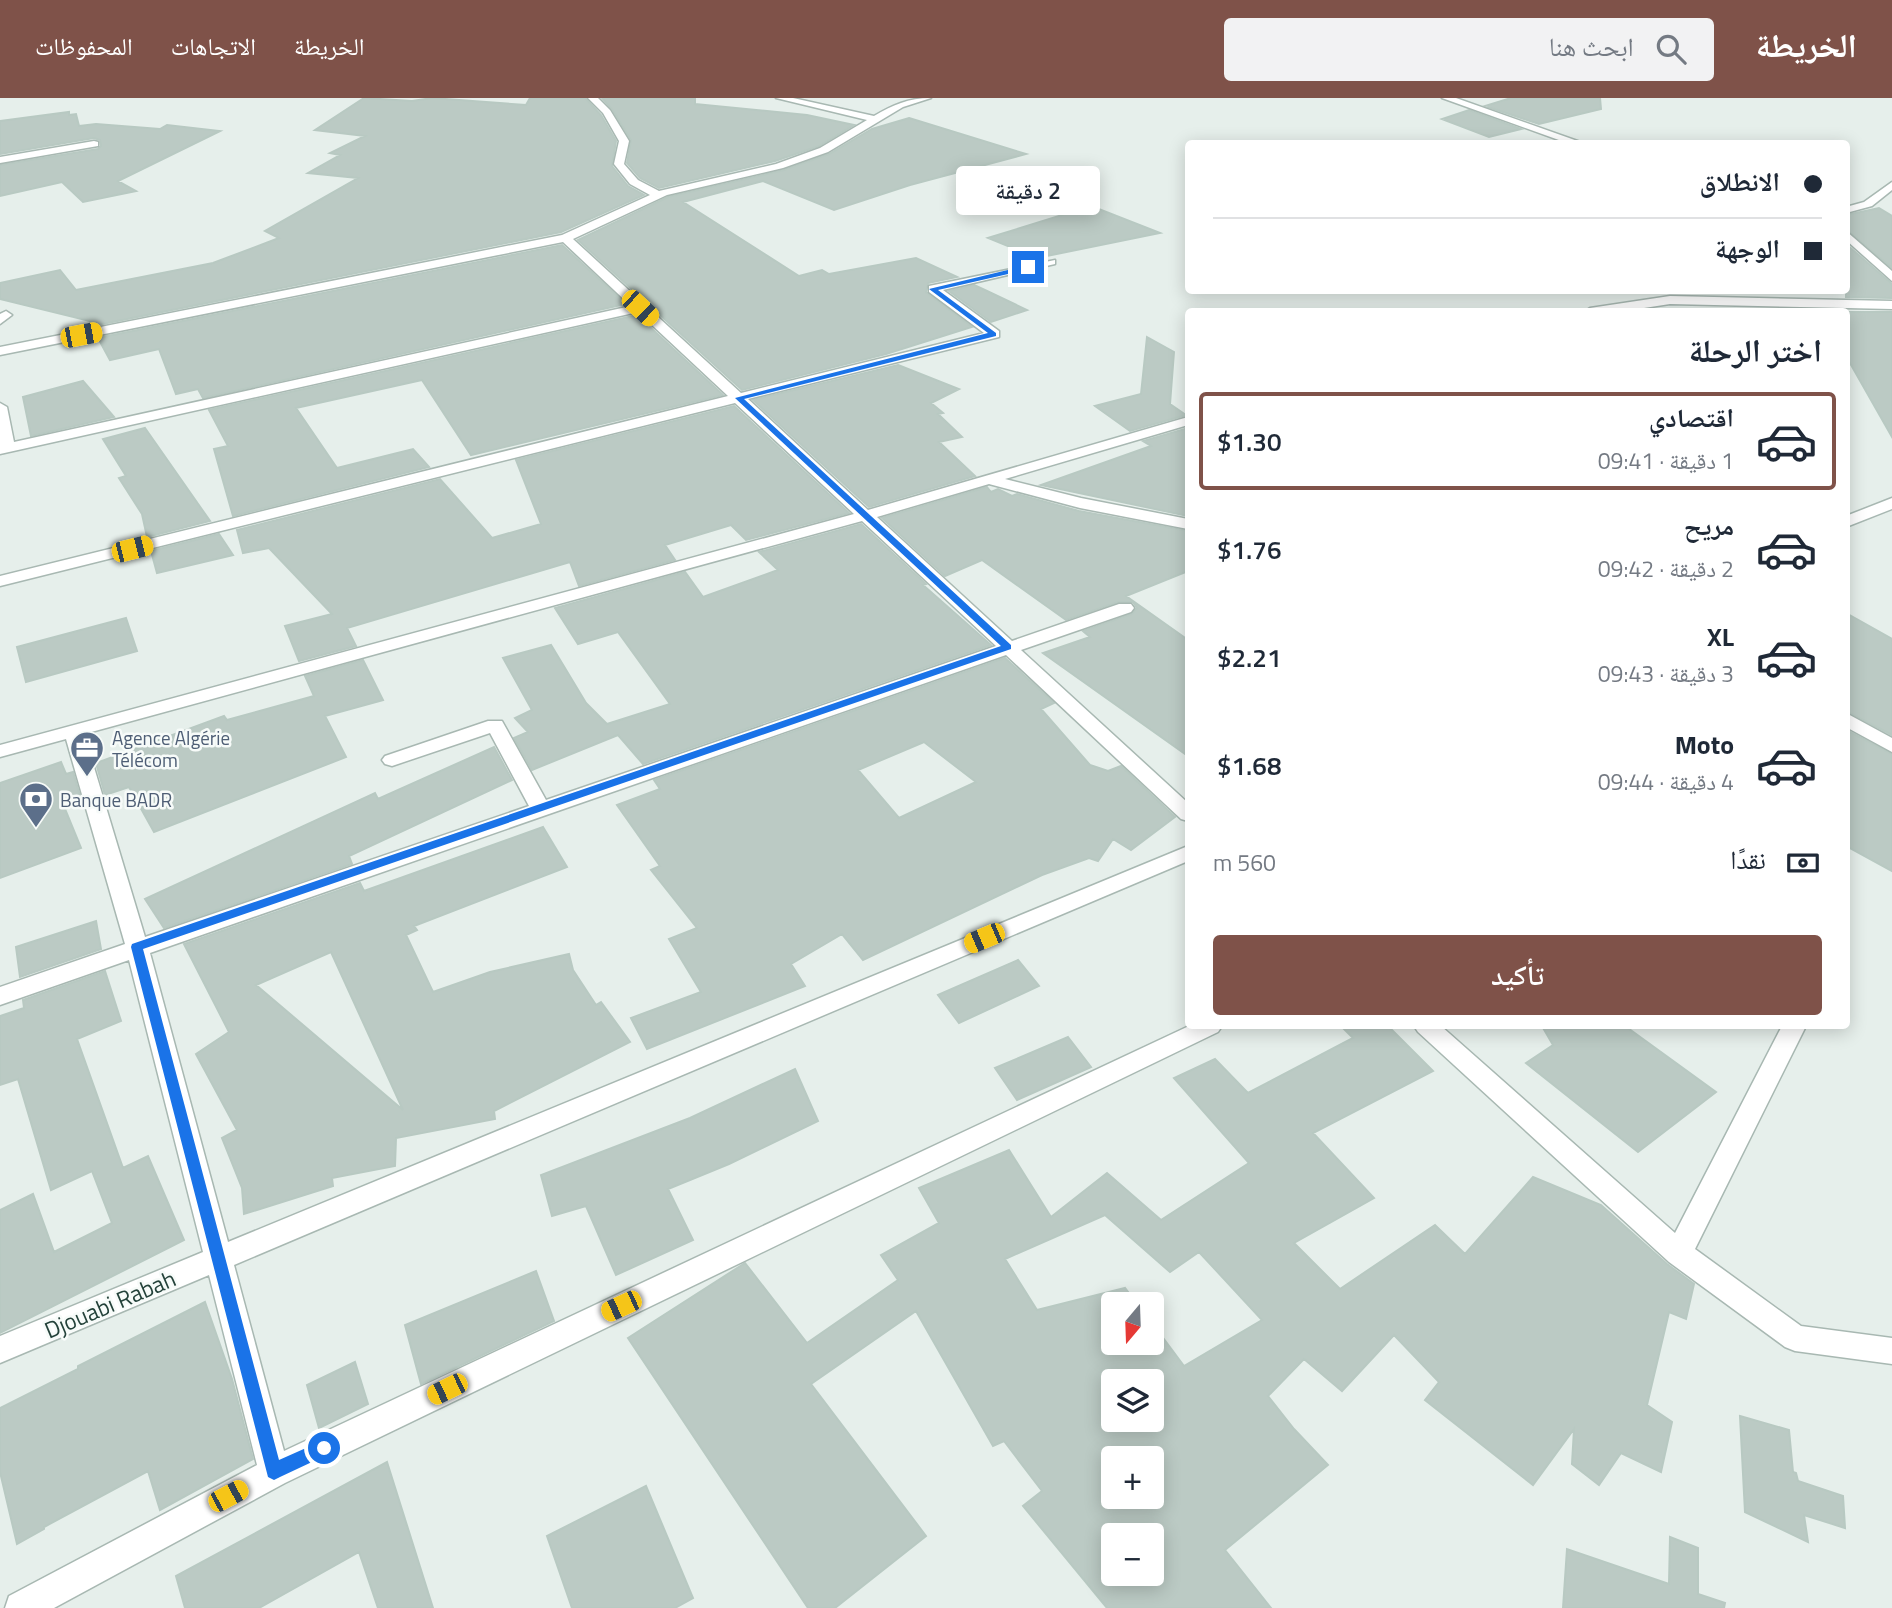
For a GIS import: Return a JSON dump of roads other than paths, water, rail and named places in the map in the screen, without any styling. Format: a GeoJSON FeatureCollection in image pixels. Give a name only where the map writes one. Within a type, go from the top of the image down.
{"type":"FeatureCollection","features":[{"type":"Feature","properties":{"kind":"street"},"geometry":{"type":"LineString","coordinates":[[593,98],[607,112],[624,141],[619,164],[634,182],[658,195]]}},
{"type":"Feature","properties":{"kind":"street"},"geometry":{"type":"LineString","coordinates":[[781,98],[874,119]]}},
{"type":"Feature","properties":{"kind":"street"},"geometry":{"type":"LineString","coordinates":[[0,351],[565,238],[658,195],[779,166],[824,150],[900,105],[926,98]]}},
{"type":"Feature","properties":{"kind":"street"},"geometry":{"type":"LineString","coordinates":[[1447,98],[1569,140]]}},
{"type":"Feature","properties":{"kind":"street"},"geometry":{"type":"LineString","coordinates":[[0,160],[94,144]]}},
{"type":"Feature","properties":{"kind":"street"},"geometry":{"type":"LineString","coordinates":[[1850,209],[1868,204],[1892,185]]}},
{"type":"Feature","properties":{"kind":"street"},"geometry":{"type":"LineString","coordinates":[[565,238],[1185,811]]}},
{"type":"Feature","properties":{"kind":"street"},"geometry":{"type":"LineString","coordinates":[[1850,238],[1892,277]]}},
{"type":"Feature","properties":{"kind":"street"},"geometry":{"type":"LineString","coordinates":[[0,581],[994,334],[933,289],[1051,262]]}},
{"type":"Feature","properties":{"kind":"street"},"geometry":{"type":"LineString","coordinates":[[1608,308],[1665,295],[1892,305]]}},
{"type":"Feature","properties":{"kind":"street"},"geometry":{"type":"LineString","coordinates":[[0,407],[4,449],[640,308]]}},
{"type":"Feature","properties":{"kind":"street"},"geometry":{"type":"LineString","coordinates":[[0,751],[864,516],[1185,422]]}},
{"type":"Feature","properties":{"kind":"street"},"geometry":{"type":"LineString","coordinates":[[988,480],[1080,503],[1185,523]]}},
{"type":"Feature","properties":{"kind":"street"},"geometry":{"type":"LineString","coordinates":[[1850,520],[1892,503]]}},
{"type":"Feature","properties":{"kind":"street"},"geometry":{"type":"LineString","coordinates":[[0,996],[1125,608]]}},
{"type":"Feature","properties":{"kind":"street"},"geometry":{"type":"LineString","coordinates":[[1850,721],[1892,746]]}},
{"type":"Feature","properties":{"kind":"street"},"geometry":{"type":"LineString","coordinates":[[392,760],[495,725],[541,810]]}},
{"type":"Feature","properties":{"kind":"street"},"geometry":{"type":"LineString","coordinates":[[73,731],[137,947],[274,1472]]}},
{"type":"Feature","properties":{"kind":"street","name":"Djouabi Rabah"},"geometry":{"type":"LineString","coordinates":[[0,1350],[1185,854]]}},
{"type":"Feature","properties":{"kind":"street"},"geometry":{"type":"LineString","coordinates":[[21,1608],[274,1472],[1204,1029]]}},
{"type":"Feature","properties":{"kind":"street"},"geometry":{"type":"LineString","coordinates":[[1429,1029],[1679,1253],[1795,1338],[1892,1351]]}},
{"type":"Feature","properties":{"kind":"street"},"geometry":{"type":"LineString","coordinates":[[1679,1253],[1792,1029]]}},
{"type":"Feature","properties":{"kind":"place","name":"Agence Algérie Télécom"},"geometry":{"type":"Point","coordinates":[87,778]}},
{"type":"Feature","properties":{"kind":"place","name":"Banque BADR"},"geometry":{"type":"Point","coordinates":[36,829]}}]}
